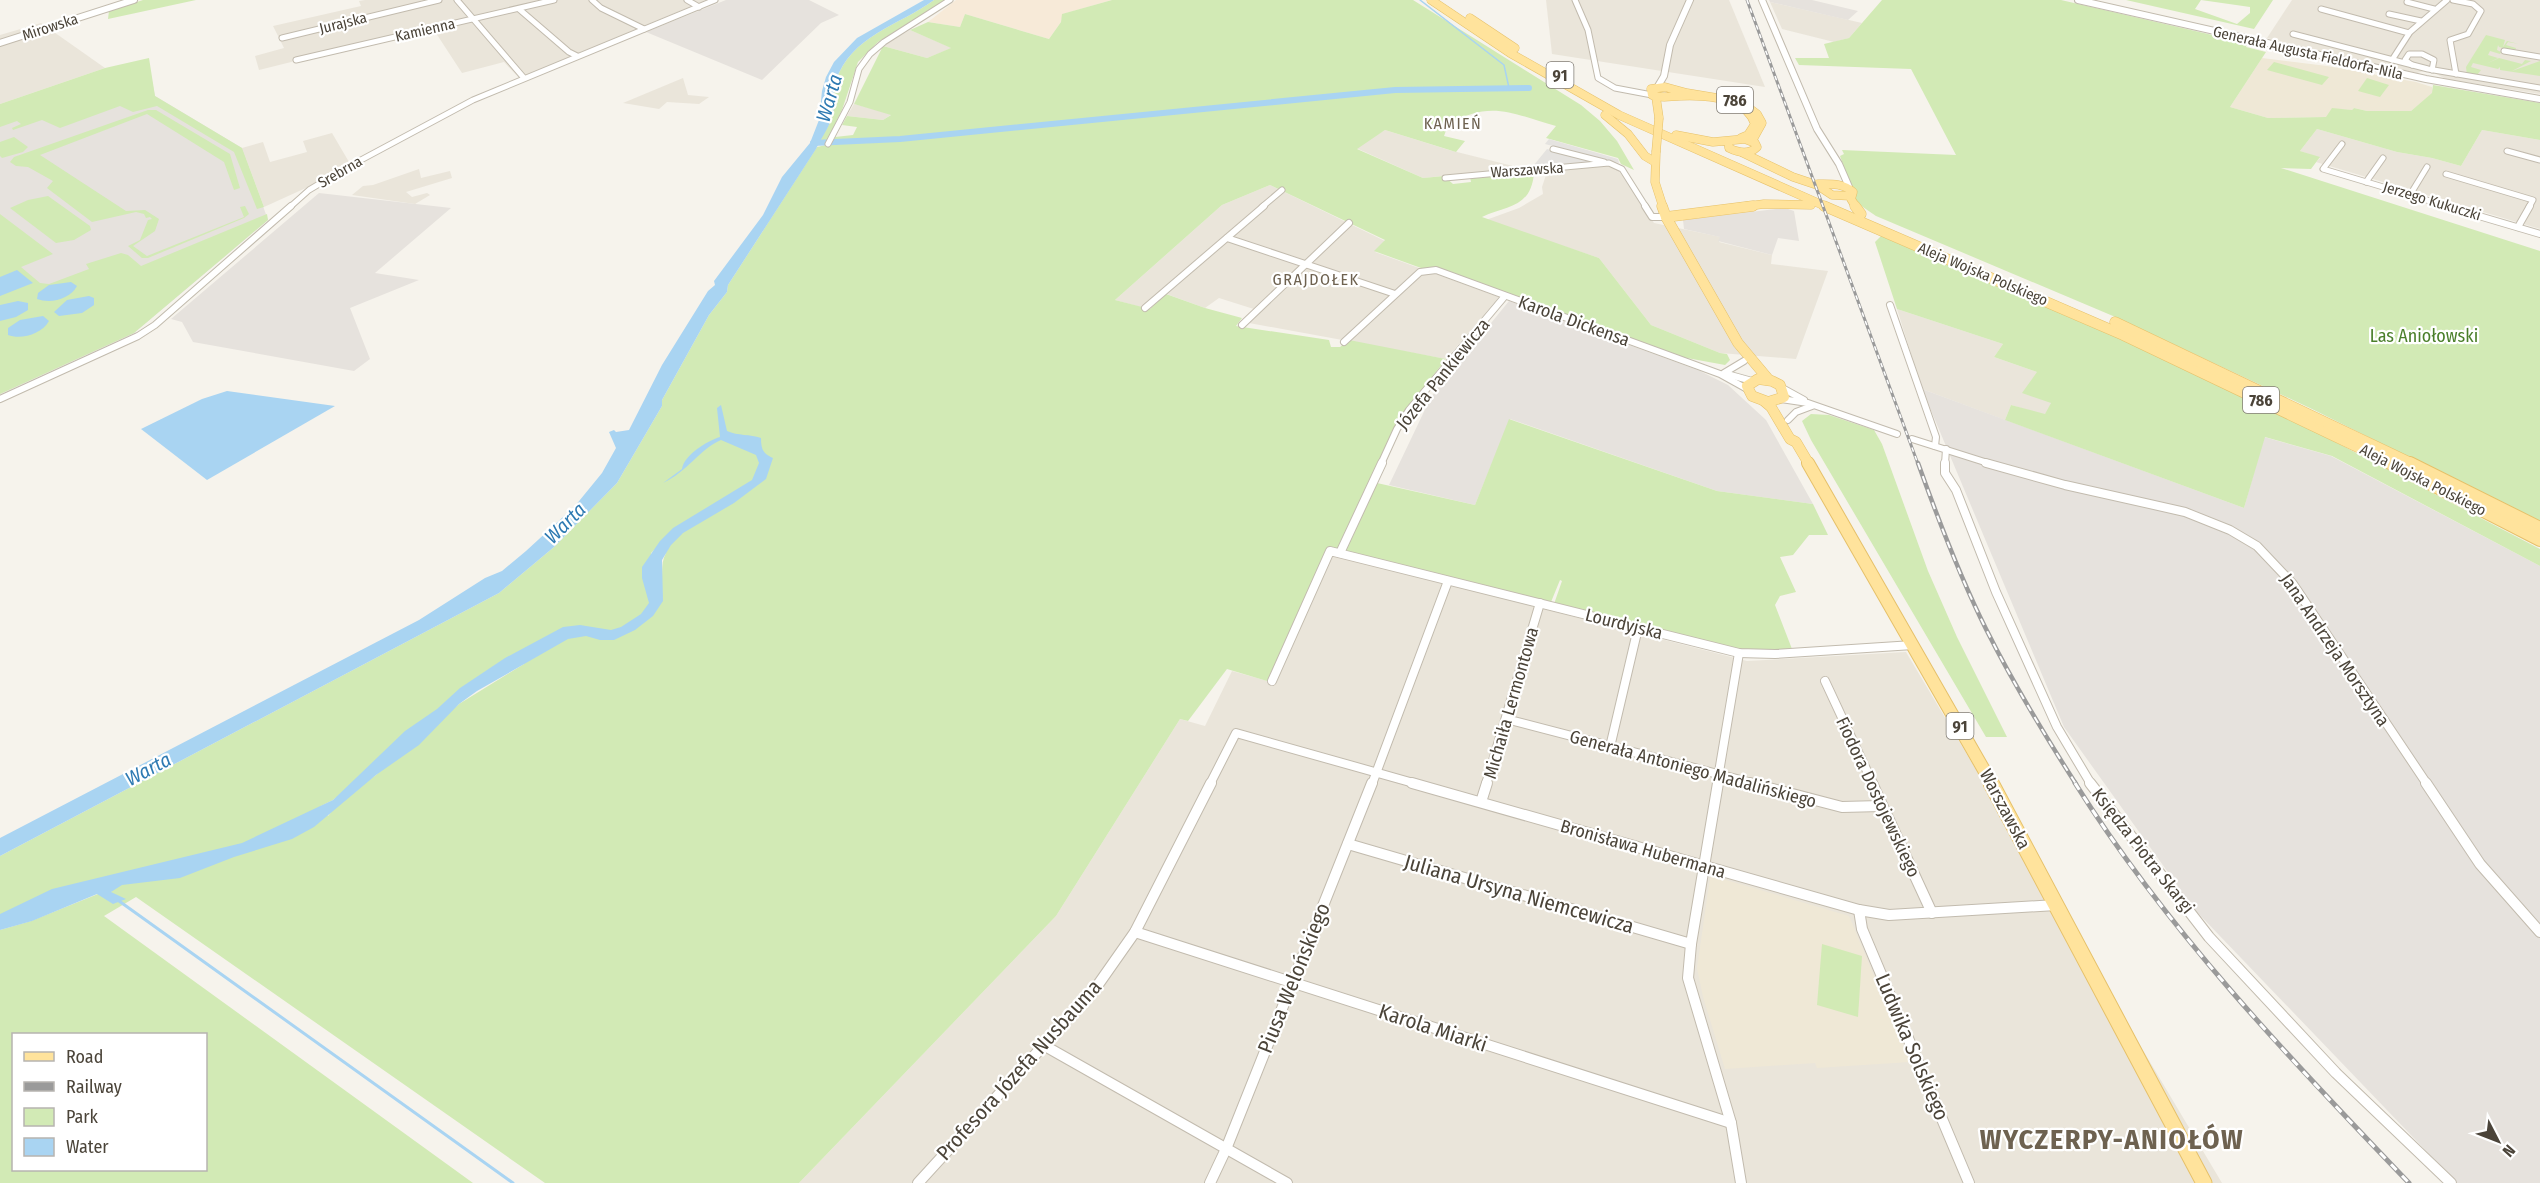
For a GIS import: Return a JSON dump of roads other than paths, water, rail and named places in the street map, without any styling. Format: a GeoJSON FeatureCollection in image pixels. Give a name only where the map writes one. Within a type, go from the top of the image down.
{"type":"FeatureCollection","features":[{"type":"Feature","properties":{"kind":"main road","name":"Aleja Wojska Polskiego"},"geometry":{"type":"LineString","coordinates":[[1431,0],[1491,43],[1595,104],[1692,151],[2133,340],[2379,457],[2540,540]]}},
{"type":"Feature","properties":{"kind":"main road","name":"Aleja Wojska Polskiego"},"geometry":{"type":"LineString","coordinates":[[1444,0],[1549,69],[1676,135],[2031,285],[2192,357],[2351,433],[2540,528]]}},
{"type":"Feature","properties":{"kind":"main road"},"geometry":{"type":"LineString","coordinates":[[1654,92],[1726,101],[1750,113],[1755,120],[1754,129],[1748,135],[1728,141],[1676,135]]}},
{"type":"Feature","properties":{"kind":"main road"},"geometry":{"type":"LineString","coordinates":[[1654,92],[1673,93]]}},
{"type":"Feature","properties":{"kind":"main road","name":"Warszawska"},"geometry":{"type":"LineString","coordinates":[[1654,92],[1661,112]]}},
{"type":"Feature","properties":{"kind":"main road","name":"Warszawska"},"geometry":{"type":"LineString","coordinates":[[1673,93],[1661,112],[1655,157],[1655,182],[1660,202],[1666,217],[1738,343],[1769,380]]}},
{"type":"Feature","properties":{"kind":"main road","name":"786"},"geometry":{"type":"LineString","coordinates":[[1673,93],[1730,99],[1750,107],[1760,115],[1762,123],[1753,146]]}},
{"type":"Feature","properties":{"kind":"main road"},"geometry":{"type":"LineString","coordinates":[[1661,112],[1695,97]]}},
{"type":"Feature","properties":{"kind":"main road"},"geometry":{"type":"LineString","coordinates":[[1595,104],[1597,109],[1617,124],[1645,156],[1655,157]]}},
{"type":"Feature","properties":{"kind":"main road"},"geometry":{"type":"LineString","coordinates":[[1741,138],[1753,146],[1760,160]]}},
{"type":"Feature","properties":{"kind":"main road"},"geometry":{"type":"LineString","coordinates":[[1728,141],[1730,148],[1787,174],[1817,185],[1830,186],[1835,196],[1850,191],[1861,214]]}},
{"type":"Feature","properties":{"kind":"main road"},"geometry":{"type":"LineString","coordinates":[[1740,152],[1753,146]]}},
{"type":"Feature","properties":{"kind":"main road"},"geometry":{"type":"LineString","coordinates":[[1758,179],[1767,192],[1764,204]]}},
{"type":"Feature","properties":{"kind":"main road"},"geometry":{"type":"LineString","coordinates":[[1660,202],[1676,212],[1687,214]]}},
{"type":"Feature","properties":{"kind":"main road"},"geometry":{"type":"LineString","coordinates":[[1666,217],[1764,204],[1825,207]]}},
{"type":"Feature","properties":{"kind":"main road","name":"Warszawska"},"geometry":{"type":"LineString","coordinates":[[1738,343],[1737,347],[1744,361],[1750,383]]}},
{"type":"Feature","properties":{"kind":"main road"},"geometry":{"type":"LineString","coordinates":[[1750,383],[1769,380]]}},
{"type":"Feature","properties":{"kind":"main road","name":"91"},"geometry":{"type":"LineString","coordinates":[[1769,380],[1781,396]]}},
{"type":"Feature","properties":{"kind":"main road","name":"91"},"geometry":{"type":"LineString","coordinates":[[1750,383],[1752,396],[1764,401]]}},
{"type":"Feature","properties":{"kind":"main road"},"geometry":{"type":"LineString","coordinates":[[1764,401],[1781,396]]}},
{"type":"Feature","properties":{"kind":"main road","name":"Warszawska"},"geometry":{"type":"LineString","coordinates":[[1781,396],[1788,420],[1797,438],[1796,442],[1970,744],[2204,1183]]}},
{"type":"Feature","properties":{"kind":"main road","name":"Warszawska"},"geometry":{"type":"LineString","coordinates":[[1764,401],[1771,407],[1790,439],[1796,442]]}},
{"type":"Feature","properties":{"kind":"street","name":"Mirowska"},"geometry":{"type":"LineString","coordinates":[[0,44],[134,0]]}},
{"type":"Feature","properties":{"kind":"street","name":"Jurajska"},"geometry":{"type":"LineString","coordinates":[[282,38],[439,0]]}},
{"type":"Feature","properties":{"kind":"street"},"geometry":{"type":"LineString","coordinates":[[458,0],[524,78]]}},
{"type":"Feature","properties":{"kind":"street","name":"Kamienna"},"geometry":{"type":"LineString","coordinates":[[296,60],[554,0]]}},
{"type":"Feature","properties":{"kind":"street"},"geometry":{"type":"LineString","coordinates":[[592,0],[601,9],[644,29]]}},
{"type":"Feature","properties":{"kind":"street"},"geometry":{"type":"LineString","coordinates":[[687,0],[699,7]]}},
{"type":"Feature","properties":{"kind":"street","name":"Srebrna"},"geometry":{"type":"LineString","coordinates":[[0,399],[138,336],[154,325],[309,190],[460,105],[715,0]]}},
{"type":"Feature","properties":{"kind":"street"},"geometry":{"type":"LineString","coordinates":[[829,143],[850,102],[859,69],[870,54],[950,0]]}},
{"type":"Feature","properties":{"kind":"street"},"geometry":{"type":"LineString","coordinates":[[1575,0],[1588,30],[1598,78],[1610,86],[1632,91],[1654,92],[1664,76],[1667,55],[1689,0]]}},
{"type":"Feature","properties":{"kind":"street"},"geometry":{"type":"LineString","coordinates":[[1762,0],[1817,129],[1839,164],[1850,191]]}},
{"type":"Feature","properties":{"kind":"street","name":"Generała Augusta Fieldorfa-Nila"},"geometry":{"type":"LineString","coordinates":[[2078,0],[2426,80],[2540,97]]}},
{"type":"Feature","properties":{"kind":"street","name":"Generała Augusta Fieldorfa-Nila"},"geometry":{"type":"LineString","coordinates":[[2096,0],[2540,97]]}},
{"type":"Feature","properties":{"kind":"street"},"geometry":{"type":"LineString","coordinates":[[2392,60],[2409,33],[2447,0]]}},
{"type":"Feature","properties":{"kind":"street"},"geometry":{"type":"LineString","coordinates":[[2453,0],[2474,4],[2481,11],[2468,34],[2450,40],[2456,74]]}},
{"type":"Feature","properties":{"kind":"street"},"geometry":{"type":"LineString","coordinates":[[2407,2],[2434,9]]}},
{"type":"Feature","properties":{"kind":"street"},"geometry":{"type":"LineString","coordinates":[[519,9],[568,52],[577,56]]}},
{"type":"Feature","properties":{"kind":"street"},"geometry":{"type":"LineString","coordinates":[[2321,9],[2409,33]]}},
{"type":"Feature","properties":{"kind":"street"},"geometry":{"type":"LineString","coordinates":[[2389,14],[2421,21]]}},
{"type":"Feature","properties":{"kind":"street"},"geometry":{"type":"LineString","coordinates":[[2293,34],[2429,72],[2456,74],[2540,88]]}},
{"type":"Feature","properties":{"kind":"street"},"geometry":{"type":"LineString","coordinates":[[2504,51],[2540,57]]}},
{"type":"Feature","properties":{"kind":"street"},"geometry":{"type":"LineString","coordinates":[[2414,66],[2406,61],[2409,54],[2422,54],[2434,60],[2429,72]]}},
{"type":"Feature","properties":{"kind":"street"},"geometry":{"type":"LineString","coordinates":[[1664,76],[1673,93]]}},
{"type":"Feature","properties":{"kind":"street","name":"Jerzego Kukuczki"},"geometry":{"type":"LineString","coordinates":[[2342,144],[2323,169],[2540,234]]}},
{"type":"Feature","properties":{"kind":"street","name":"Warszawska"},"geometry":{"type":"LineString","coordinates":[[1553,148],[1609,163],[1622,169],[1652,217],[1666,217]]}},
{"type":"Feature","properties":{"kind":"street"},"geometry":{"type":"LineString","coordinates":[[2507,151],[2540,160]]}},
{"type":"Feature","properties":{"kind":"street"},"geometry":{"type":"LineString","coordinates":[[2366,182],[2383,158]]}},
{"type":"Feature","properties":{"kind":"street","name":"Warszawska"},"geometry":{"type":"LineString","coordinates":[[1445,178],[1609,163]]}},
{"type":"Feature","properties":{"kind":"street"},"geometry":{"type":"LineString","coordinates":[[2410,195],[2427,167]]}},
{"type":"Feature","properties":{"kind":"street"},"geometry":{"type":"LineString","coordinates":[[2446,174],[2533,200],[2518,227]]}},
{"type":"Feature","properties":{"kind":"street"},"geometry":{"type":"LineString","coordinates":[[1830,186],[1843,177]]}},
{"type":"Feature","properties":{"kind":"street"},"geometry":{"type":"LineString","coordinates":[[1145,308],[1282,190]]}},
{"type":"Feature","properties":{"kind":"street"},"geometry":{"type":"LineString","coordinates":[[1242,325],[1350,223]]}},
{"type":"Feature","properties":{"kind":"street"},"geometry":{"type":"LineString","coordinates":[[1227,238],[1395,294],[1344,342]]}},
{"type":"Feature","properties":{"kind":"street","name":"Karola Dickensa"},"geometry":{"type":"LineString","coordinates":[[1395,294],[1420,272],[1428,269],[1436,270],[1750,383]]}},
{"type":"Feature","properties":{"kind":"street","name":"Józefa Pankiewicza"},"geometry":{"type":"LineString","coordinates":[[1340,553],[1397,429],[1409,410],[1505,296]]}},
{"type":"Feature","properties":{"kind":"street"},"geometry":{"type":"LineString","coordinates":[[1890,305],[1936,437],[1935,446]]}},
{"type":"Feature","properties":{"kind":"street"},"geometry":{"type":"LineString","coordinates":[[1722,374],[1744,361]]}},
{"type":"Feature","properties":{"kind":"street"},"geometry":{"type":"LineString","coordinates":[[1781,396],[1897,434]]}},
{"type":"Feature","properties":{"kind":"street"},"geometry":{"type":"LineString","coordinates":[[1788,420],[1796,412],[1811,404]]}},
{"type":"Feature","properties":{"kind":"street","name":"Jana Andrzeja Morsztyna"},"geometry":{"type":"LineString","coordinates":[[1912,439],[2054,482],[2186,514],[2226,528],[2252,543],[2293,584],[2480,864],[2540,932]]}},
{"type":"Feature","properties":{"kind":"street","name":"Księdza Piotra Skargi"},"geometry":{"type":"LineString","coordinates":[[1946,449],[1945,473],[1956,489],[1996,592],[2057,727],[2088,780],[2209,937],[2336,1073],[2451,1183]]}},
{"type":"Feature","properties":{"kind":"street"},"geometry":{"type":"LineString","coordinates":[[1272,681],[1330,551],[1340,553]]}},
{"type":"Feature","properties":{"kind":"street","name":"Lourdyjska"},"geometry":{"type":"LineString","coordinates":[[1340,553],[1739,653],[1775,654],[1913,645]]}},
{"type":"Feature","properties":{"kind":"street","name":"Piusa Welońskiego"},"geometry":{"type":"LineString","coordinates":[[1210,1183],[1226,1149],[1377,773],[1448,581]]}},
{"type":"Feature","properties":{"kind":"street","name":"Michaiła Lermontowa"},"geometry":{"type":"LineString","coordinates":[[1481,802],[1540,603]]}},
{"type":"Feature","properties":{"kind":"street"},"geometry":{"type":"LineString","coordinates":[[1610,747],[1638,628]]}},
{"type":"Feature","properties":{"kind":"street"},"geometry":{"type":"LineString","coordinates":[[1739,653],[1691,944],[1688,978],[1731,1123],[1741,1183]]}},
{"type":"Feature","properties":{"kind":"street","name":"Fiodora Dostojewskiego"},"geometry":{"type":"LineString","coordinates":[[1825,681],[1932,913]]}},
{"type":"Feature","properties":{"kind":"street","name":"Generała Antoniego Madalińskiego"},"geometry":{"type":"LineString","coordinates":[[1506,719],[1842,807],[1881,806]]}},
{"type":"Feature","properties":{"kind":"street","name":"Bronisława Hubermana"},"geometry":{"type":"LineString","coordinates":[[1236,734],[1859,910],[1889,915],[2057,905]]}},
{"type":"Feature","properties":{"kind":"street","name":"Profesora Józefa Nusbauma"},"geometry":{"type":"LineString","coordinates":[[918,1183],[1095,989],[1135,932],[1236,734]]}},
{"type":"Feature","properties":{"kind":"street","name":"Juliana Ursyna Niemcewicza"},"geometry":{"type":"LineString","coordinates":[[1348,844],[1691,944]]}},
{"type":"Feature","properties":{"kind":"street","name":"Ludwika Solskiego"},"geometry":{"type":"LineString","coordinates":[[1859,910],[1862,929],[1969,1183]]}},
{"type":"Feature","properties":{"kind":"street","name":"Karola Miarki"},"geometry":{"type":"LineString","coordinates":[[1135,932],[1731,1123]]}},
{"type":"Feature","properties":{"kind":"street"},"geometry":{"type":"LineString","coordinates":[[1045,1046],[1287,1183]]}},
{"type":"Feature","properties":{"kind":"water","name":"Warta"},"geometry":{"type":"Polygon","coordinates":[[[924,0],[934,0],[864,42],[843,66],[835,86],[833,112],[827,129],[728,285],[727,292],[709,315],[662,400],[662,406],[617,483],[554,547],[499,593],[0,856],[0,838],[419,620],[485,578],[502,571],[575,506],[602,473],[616,448],[609,432],[629,430],[662,365],[708,291],[715,285],[714,281],[763,215],[782,177],[810,143],[819,120],[826,77],[834,62],[857,38],[924,0]]]}},
{"type":"Feature","properties":{"kind":"water"},"geometry":{"type":"Polygon","coordinates":[[[17,270],[33,283],[0,296],[0,277],[17,270]]]}},
{"type":"Feature","properties":{"kind":"water"},"geometry":{"type":"Polygon","coordinates":[[[71,282],[77,286],[65,297],[48,301],[37,299],[38,293],[49,285],[71,282]]]}},
{"type":"Feature","properties":{"kind":"water"},"geometry":{"type":"Polygon","coordinates":[[[89,296],[94,298],[94,305],[82,313],[59,316],[54,312],[67,300],[89,296]]]}},
{"type":"Feature","properties":{"kind":"water"},"geometry":{"type":"Polygon","coordinates":[[[18,301],[28,303],[28,310],[16,317],[0,321],[0,305],[18,301]]]}},
{"type":"Feature","properties":{"kind":"water"},"geometry":{"type":"Polygon","coordinates":[[[43,316],[49,321],[46,326],[31,335],[19,337],[8,335],[8,328],[20,320],[43,316]]]}},
{"type":"Feature","properties":{"kind":"water"},"geometry":{"type":"Polygon","coordinates":[[[227,391],[335,406],[207,480],[141,429],[202,399],[227,391]]]}},
{"type":"Feature","properties":{"kind":"water"},"geometry":{"type":"Polygon","coordinates":[[[721,405],[727,431],[761,438],[763,451],[773,458],[766,479],[734,503],[683,533],[671,545],[662,560],[663,601],[653,616],[635,630],[614,640],[600,640],[586,636],[568,639],[477,691],[459,704],[419,745],[376,775],[314,827],[292,839],[234,857],[180,878],[122,885],[111,892],[126,899],[113,904],[97,894],[32,921],[0,930],[0,914],[52,889],[242,843],[333,800],[405,731],[437,709],[460,688],[505,658],[563,627],[580,625],[611,630],[621,627],[641,614],[649,603],[642,578],[642,567],[660,541],[673,528],[752,480],[759,463],[756,455],[721,440],[679,473],[663,483],[682,469],[687,459],[697,449],[720,437],[717,408],[721,405]]]}},
{"type":"Feature","properties":{"kind":"waterway"},"geometry":{"type":"LineString","coordinates":[[1420,0],[1504,65],[1509,88]]}},
{"type":"Feature","properties":{"kind":"waterway"},"geometry":{"type":"LineString","coordinates":[[813,143],[900,139],[1395,90],[1529,88]]}},
{"type":"Feature","properties":{"kind":"waterway"},"geometry":{"type":"LineString","coordinates":[[119,901],[513,1183]]}},
{"type":"Feature","properties":{"kind":"railway"},"geometry":{"type":"LineString","coordinates":[[1747,0],[1918,464]]}},
{"type":"Feature","properties":{"kind":"railway"},"geometry":{"type":"LineString","coordinates":[[1918,463],[1949,547],[1986,629],[2029,708],[2076,784]]}},
{"type":"Feature","properties":{"kind":"railway"},"geometry":{"type":"LineString","coordinates":[[2075,783],[2149,890],[2189,941],[2275,1040],[2409,1183]]}},
{"type":"Feature","properties":{"kind":"district","name":"KAMIEŃ"},"geometry":{"type":"Point","coordinates":[1453,123]}},
{"type":"Feature","properties":{"kind":"district","name":"GRAJDOŁEK"},"geometry":{"type":"Point","coordinates":[1316,279]}},
{"type":"Feature","properties":{"kind":"district","name":"WYCZERPY-ANIOŁÓW"},"geometry":{"type":"Point","coordinates":[2112,1139]}},
{"type":"Feature","properties":{"kind":"park label","name":"Las Aniołowski"},"geometry":{"type":"Point","coordinates":[2424,336]}}]}
